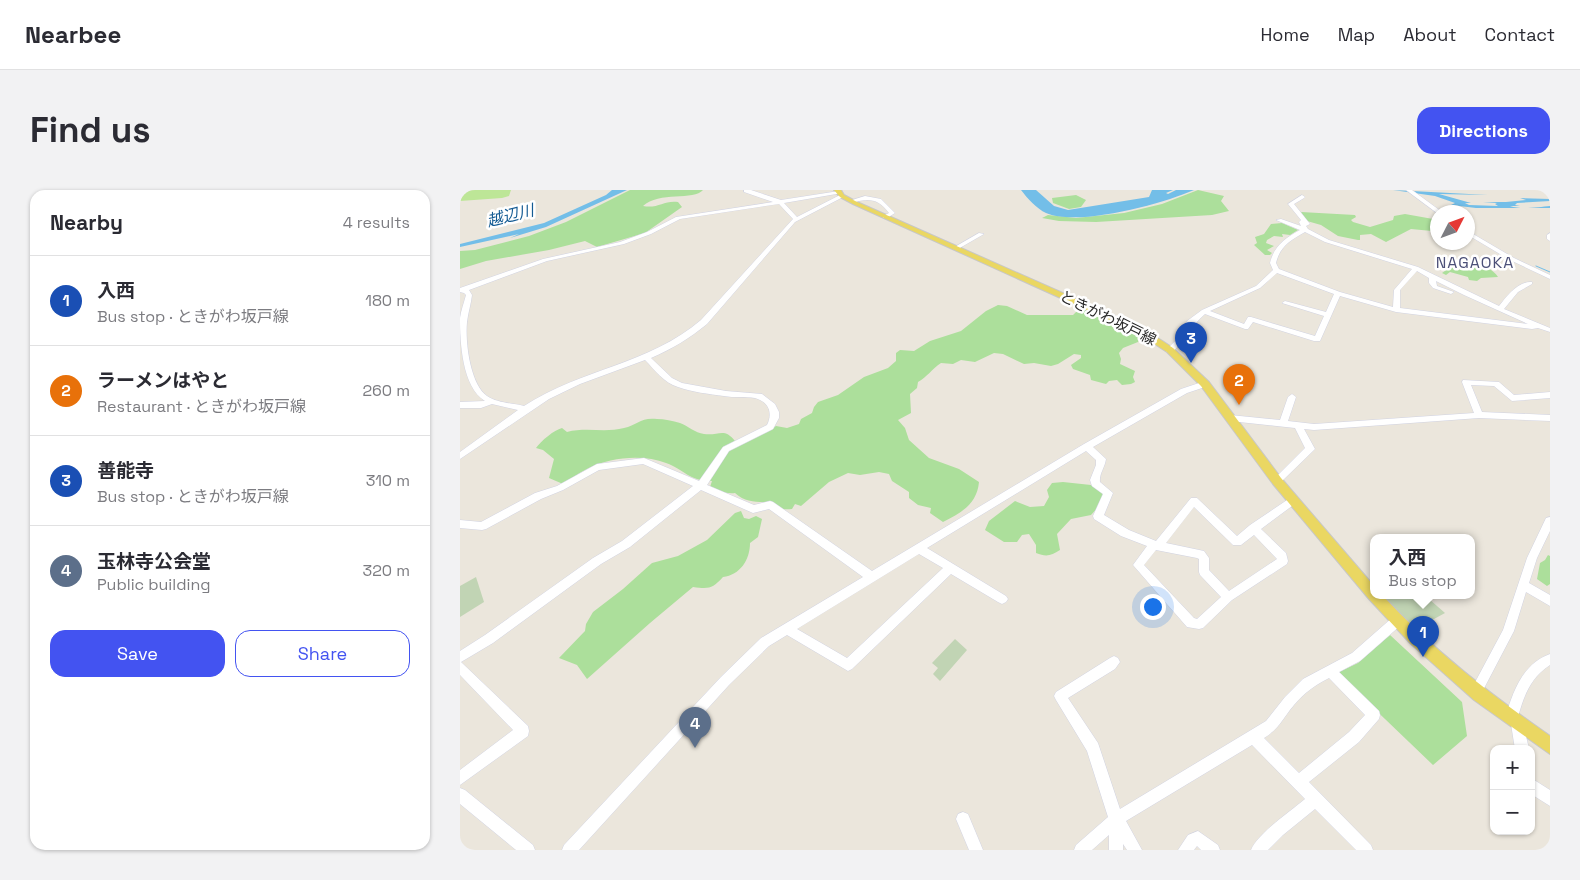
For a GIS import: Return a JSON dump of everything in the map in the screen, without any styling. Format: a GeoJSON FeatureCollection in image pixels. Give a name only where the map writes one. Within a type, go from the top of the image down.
{"type":"FeatureCollection","features":[{"type":"Feature","properties":{"kind":"main road","name":"ときがわ坂戸線"},"geometry":{"type":"LineString","coordinates":[[839,193],[885,217],[1121,322],[1151,337],[1170,350],[1205,384],[1277,481],[1370,589]]}},
{"type":"Feature","properties":{"kind":"main road","name":"ときがわ坂戸線"},"geometry":{"type":"LineString","coordinates":[[1378,599],[1422,647],[1476,692],[1550,746]]}},
{"type":"Feature","properties":{"kind":"street"},"geometry":{"type":"LineString","coordinates":[[748,190],[746,191],[780,202],[796,219]]}},
{"type":"Feature","properties":{"kind":"street"},"geometry":{"type":"LineString","coordinates":[[814,190],[816,197]]}},
{"type":"Feature","properties":{"kind":"street"},"geometry":{"type":"LineString","coordinates":[[1409,190],[1430,205]]}},
{"type":"Feature","properties":{"kind":"street"},"geometry":{"type":"LineString","coordinates":[[462,290],[545,260],[622,242],[649,233],[678,218],[839,193]]}},
{"type":"Feature","properties":{"kind":"street"},"geometry":{"type":"LineString","coordinates":[[460,456],[526,409],[561,389],[672,345],[699,327],[796,219],[839,193]]}},
{"type":"Feature","properties":{"kind":"street"},"geometry":{"type":"LineString","coordinates":[[852,201],[862,197],[872,197],[881,200],[892,213],[885,217]]}},
{"type":"Feature","properties":{"kind":"street"},"geometry":{"type":"LineString","coordinates":[[1302,197],[1291,204],[1304,220],[1302,222],[1327,241],[1416,268],[1433,276],[1432,283],[1435,287],[1469,296],[1550,330]]}},
{"type":"Feature","properties":{"kind":"street"},"geometry":{"type":"LineString","coordinates":[[1279,220],[1309,229]]}},
{"type":"Feature","properties":{"kind":"street"},"geometry":{"type":"LineString","coordinates":[[1309,229],[1280,245],[1274,256],[1273,263],[1276,270],[1338,293],[1396,310],[1532,327],[1538,326]]}},
{"type":"Feature","properties":{"kind":"street"},"geometry":{"type":"LineString","coordinates":[[956,248],[981,234]]}},
{"type":"Feature","properties":{"kind":"street"},"geometry":{"type":"LineString","coordinates":[[1475,237],[1512,259],[1550,276]]}},
{"type":"Feature","properties":{"kind":"street"},"geometry":{"type":"LineString","coordinates":[[1396,310],[1397,290],[1416,268]]}},
{"type":"Feature","properties":{"kind":"street"},"geometry":{"type":"LineString","coordinates":[[1170,350],[1183,337],[1190,324],[1204,311],[1258,287],[1276,270]]}},
{"type":"Feature","properties":{"kind":"street"},"geometry":{"type":"LineString","coordinates":[[1500,309],[1516,291],[1530,283]]}},
{"type":"Feature","properties":{"kind":"street"},"geometry":{"type":"LineString","coordinates":[[462,290],[468,293],[464,299],[462,334],[471,379],[477,392],[484,398],[494,402],[526,409]]}},
{"type":"Feature","properties":{"kind":"street"},"geometry":{"type":"LineString","coordinates":[[1204,311],[1245,327],[1251,319],[1317,339],[1338,293]]}},
{"type":"Feature","properties":{"kind":"street"},"geometry":{"type":"LineString","coordinates":[[1285,302],[1327,315]]}},
{"type":"Feature","properties":{"kind":"street"},"geometry":{"type":"LineString","coordinates":[[460,657],[489,639],[590,565],[626,544],[698,485],[702,484],[726,450],[770,427],[775,418],[772,406],[759,396],[726,394],[680,385],[669,380],[645,356]]}},
{"type":"Feature","properties":{"kind":"street"},"geometry":{"type":"LineString","coordinates":[[1479,415],[1466,382],[1496,384],[1512,398],[1550,395]]}},
{"type":"Feature","properties":{"kind":"street"},"geometry":{"type":"LineString","coordinates":[[569,850],[752,653],[786,628],[1087,446],[1184,390],[1205,384]]}},
{"type":"Feature","properties":{"kind":"street"},"geometry":{"type":"LineString","coordinates":[[1283,424],[1292,397]]}},
{"type":"Feature","properties":{"kind":"street"},"geometry":{"type":"LineString","coordinates":[[460,405],[481,405],[494,402]]}},
{"type":"Feature","properties":{"kind":"street"},"geometry":{"type":"LineString","coordinates":[[1230,418],[1298,426],[1342,426],[1479,415],[1550,418]]}},
{"type":"Feature","properties":{"kind":"street"},"geometry":{"type":"LineString","coordinates":[[1277,481],[1310,449],[1298,426]]}},
{"type":"Feature","properties":{"kind":"street"},"geometry":{"type":"LineString","coordinates":[[1087,446],[1102,459],[1102,464],[1094,476],[1094,482],[1108,493],[1098,516],[1125,533],[1156,545],[1203,555],[1204,572],[1228,597]]}},
{"type":"Feature","properties":{"kind":"street"},"geometry":{"type":"LineString","coordinates":[[460,524],[482,526],[538,496],[560,488],[597,467],[644,461],[753,509],[770,505],[872,577]]}},
{"type":"Feature","properties":{"kind":"street"},"geometry":{"type":"LineString","coordinates":[[1254,528],[1282,556],[1283,561],[1228,597],[1200,624],[1191,623],[1138,565],[1194,501],[1237,542],[1254,528],[1293,500]]}},
{"type":"Feature","properties":{"kind":"street"},"geometry":{"type":"LineString","coordinates":[[1476,692],[1508,631],[1532,558],[1550,521]]}},
{"type":"Feature","properties":{"kind":"street"},"geometry":{"type":"LineString","coordinates":[[918,548],[1002,599]]}},
{"type":"Feature","properties":{"kind":"street"},"geometry":{"type":"LineString","coordinates":[[786,628],[848,665],[950,568]]}},
{"type":"Feature","properties":{"kind":"street"},"geometry":{"type":"LineString","coordinates":[[1524,585],[1550,601]]}},
{"type":"Feature","properties":{"kind":"street"},"geometry":{"type":"LineString","coordinates":[[1081,850],[1116,819],[1271,726],[1289,701],[1307,683],[1356,657],[1397,621]]}},
{"type":"Feature","properties":{"kind":"street"},"geometry":{"type":"LineString","coordinates":[[1521,745],[1514,720],[1524,680],[1550,659]]}},
{"type":"Feature","properties":{"kind":"street"},"geometry":{"type":"LineString","coordinates":[[1114,662],[1060,696],[1093,748],[1116,819],[1135,850]]}},
{"type":"Feature","properties":{"kind":"street"},"geometry":{"type":"LineString","coordinates":[[460,667],[523,732],[460,778]]}},
{"type":"Feature","properties":{"kind":"street"},"geometry":{"type":"LineString","coordinates":[[1298,782],[1354,737],[1374,715],[1329,670]]}},
{"type":"Feature","properties":{"kind":"street"},"geometry":{"type":"LineString","coordinates":[[1254,737],[1366,850]]}},
{"type":"Feature","properties":{"kind":"street"},"geometry":{"type":"LineString","coordinates":[[1535,787],[1550,799]]}},
{"type":"Feature","properties":{"kind":"street"},"geometry":{"type":"LineString","coordinates":[[460,794],[528,850]]}},
{"type":"Feature","properties":{"kind":"street"},"geometry":{"type":"LineString","coordinates":[[1258,850],[1278,830],[1316,799]]}},
{"type":"Feature","properties":{"kind":"street"},"geometry":{"type":"LineString","coordinates":[[963,819],[976,850]]}},
{"type":"Feature","properties":{"kind":"street"},"geometry":{"type":"LineString","coordinates":[[1116,819],[1116,850]]}},
{"type":"Feature","properties":{"kind":"street"},"geometry":{"type":"LineString","coordinates":[[1185,850],[1193,840],[1198,838],[1213,850]]}},
{"type":"Feature","properties":{"kind":"green space"},"geometry":{"type":"Polygon","coordinates":[[[464,190],[511,190],[509,196],[502,198],[460,201],[460,192],[464,190]]]}},
{"type":"Feature","properties":{"kind":"green space"},"geometry":{"type":"Polygon","coordinates":[[[630,190],[703,190],[692,195],[667,197],[650,201],[643,206],[648,207],[678,202],[682,207],[645,233],[597,247],[585,241],[549,250],[486,261],[460,269],[460,251],[475,250],[529,236],[566,222],[630,190]]]}},
{"type":"Feature","properties":{"kind":"green space"},"geometry":{"type":"Polygon","coordinates":[[[1198,190],[1224,196],[1221,201],[1229,211],[1212,215],[1096,222],[1059,221],[1042,218],[1048,215],[1076,218],[1124,213],[1162,204],[1198,190]]]}},
{"type":"Feature","properties":{"kind":"green space"},"geometry":{"type":"Polygon","coordinates":[[[1076,195],[1086,200],[1081,207],[1069,209],[1053,203],[1052,198],[1076,195]]]}},
{"type":"Feature","properties":{"kind":"green space"},"geometry":{"type":"Polygon","coordinates":[[[1301,212],[1355,215],[1356,217],[1351,220],[1353,222],[1370,227],[1393,220],[1394,216],[1405,214],[1430,218],[1430,231],[1411,229],[1386,242],[1371,234],[1360,235],[1360,240],[1358,240],[1338,236],[1321,225],[1307,221],[1301,212]]]}},
{"type":"Feature","properties":{"kind":"green space"},"geometry":{"type":"Polygon","coordinates":[[[1282,223],[1298,230],[1290,235],[1282,234],[1283,237],[1274,236],[1267,240],[1266,243],[1274,246],[1267,250],[1272,253],[1270,255],[1265,255],[1254,245],[1257,243],[1255,237],[1264,234],[1271,224],[1282,223]]]}},
{"type":"Feature","properties":{"kind":"green space"},"geometry":{"type":"Polygon","coordinates":[[[1465,261],[1483,266],[1498,277],[1481,278],[1477,281],[1469,280],[1468,277],[1450,272],[1446,275],[1442,273],[1455,264],[1464,263],[1465,261]]]}},
{"type":"Feature","properties":{"kind":"green space"},"geometry":{"type":"Polygon","coordinates":[[[998,305],[1007,306],[1027,315],[1073,315],[1082,306],[1140,333],[1138,342],[1123,348],[1119,353],[1120,364],[1135,371],[1133,377],[1135,382],[1122,385],[1117,380],[1109,381],[1106,384],[1091,380],[1090,375],[1073,369],[1071,365],[1081,358],[1081,355],[1074,354],[1051,366],[1034,363],[1024,364],[1003,354],[994,353],[975,362],[961,360],[953,364],[941,363],[938,365],[918,382],[917,388],[910,394],[911,413],[898,420],[905,428],[909,440],[929,458],[959,469],[979,482],[978,490],[967,507],[943,522],[930,513],[931,508],[918,505],[909,498],[909,492],[892,481],[889,474],[879,472],[860,475],[848,473],[829,482],[801,506],[795,504],[792,509],[786,509],[778,508],[771,502],[752,501],[743,499],[735,493],[719,491],[710,487],[712,481],[704,481],[692,477],[666,463],[648,458],[617,459],[597,464],[563,484],[549,478],[554,459],[543,450],[536,448],[548,436],[562,428],[567,432],[610,430],[628,427],[643,420],[652,419],[680,423],[701,433],[728,434],[735,441],[767,432],[776,426],[787,428],[799,424],[801,419],[812,413],[818,402],[838,395],[864,377],[888,368],[896,361],[896,353],[900,350],[914,351],[930,341],[961,331],[986,311],[998,305]]]}},
{"type":"Feature","properties":{"kind":"green space"},"geometry":{"type":"Polygon","coordinates":[[[1063,482],[1091,485],[1105,494],[1101,504],[1091,515],[1071,519],[1057,534],[1060,550],[1057,552],[1051,555],[1036,553],[1036,545],[1029,534],[1022,535],[1017,542],[1004,542],[985,530],[989,521],[1015,501],[1030,507],[1044,506],[1049,497],[1047,490],[1052,483],[1063,482]]]}},
{"type":"Feature","properties":{"kind":"green space"},"geometry":{"type":"Polygon","coordinates":[[[741,511],[744,518],[749,519],[756,516],[762,519],[758,537],[750,543],[746,561],[739,570],[723,577],[710,587],[693,587],[587,679],[577,665],[559,658],[585,631],[586,624],[593,612],[652,563],[678,556],[707,540],[735,513],[741,511]]]}},
{"type":"Feature","properties":{"kind":"green space"},"geometry":{"type":"Polygon","coordinates":[[[1548,555],[1550,556],[1550,584],[1547,586],[1537,579],[1540,563],[1548,555]]]}},
{"type":"Feature","properties":{"kind":"green space"},"geometry":{"type":"Polygon","coordinates":[[[476,577],[484,602],[460,617],[460,586],[476,577]]]}},
{"type":"Feature","properties":{"kind":"green space"},"geometry":{"type":"Polygon","coordinates":[[[1383,599],[1429,599],[1445,613],[1412,631],[1383,599]]]}},
{"type":"Feature","properties":{"kind":"green space"},"geometry":{"type":"Polygon","coordinates":[[[1390,635],[1462,702],[1467,736],[1433,765],[1337,673],[1358,663],[1390,635]]]}},
{"type":"Feature","properties":{"kind":"green space"},"geometry":{"type":"Polygon","coordinates":[[[955,639],[967,650],[940,681],[933,674],[938,668],[932,663],[955,639]]]}},
{"type":"Feature","properties":{"kind":"water"},"geometry":{"type":"Polygon","coordinates":[[[612,190],[627,190],[546,227],[510,238],[519,234],[460,247],[460,244],[544,223],[606,195],[612,190]]]}},
{"type":"Feature","properties":{"kind":"water"},"geometry":{"type":"Polygon","coordinates":[[[1021,190],[1036,190],[1054,206],[1068,210],[1149,197],[1152,190],[1173,190],[1166,193],[1168,194],[1176,190],[1194,190],[1180,196],[1120,212],[1098,216],[1060,217],[1039,209],[1021,190]]]}},
{"type":"Feature","properties":{"kind":"water"},"geometry":{"type":"Polygon","coordinates":[[[1393,190],[1488,195],[1439,194],[1471,203],[1465,203],[1469,205],[1451,205],[1455,203],[1435,196],[1393,190]]]}},
{"type":"Feature","properties":{"kind":"water"},"geometry":{"type":"Polygon","coordinates":[[[1520,198],[1550,199],[1550,201],[1517,203],[1515,205],[1520,206],[1510,206],[1524,208],[1476,208],[1475,205],[1498,206],[1495,204],[1497,203],[1483,202],[1526,200],[1520,198]]]}},
{"type":"Feature","properties":{"kind":"water"},"geometry":{"type":"Polygon","coordinates":[[[1550,206],[1550,208],[1525,208],[1535,207],[1550,206]]]}},
{"type":"Feature","properties":{"kind":"waterway"},"geometry":{"type":"LineString","coordinates":[[1536,266],[1550,272]]}},
{"type":"Feature","properties":{"kind":"place","name":"善能寺"},"geometry":{"type":"Point","coordinates":[1191,363]}},
{"type":"Feature","properties":{"kind":"place","name":"ラーメンはやと"},"geometry":{"type":"Point","coordinates":[1239,405]}},
{"type":"Feature","properties":{"kind":"place","name":"入西"},"geometry":{"type":"Point","coordinates":[1423,657]}},
{"type":"Feature","properties":{"kind":"place","name":"玉林寺公会堂"},"geometry":{"type":"Point","coordinates":[695,748]}},
{"type":"Feature","properties":{"kind":"district","name":"NAGAOKA"},"geometry":{"type":"Point","coordinates":[1475,262]}},
{"type":"Feature","properties":{"kind":"water label","name":"越辺川"},"geometry":{"type":"Point","coordinates":[510,215]}}]}
